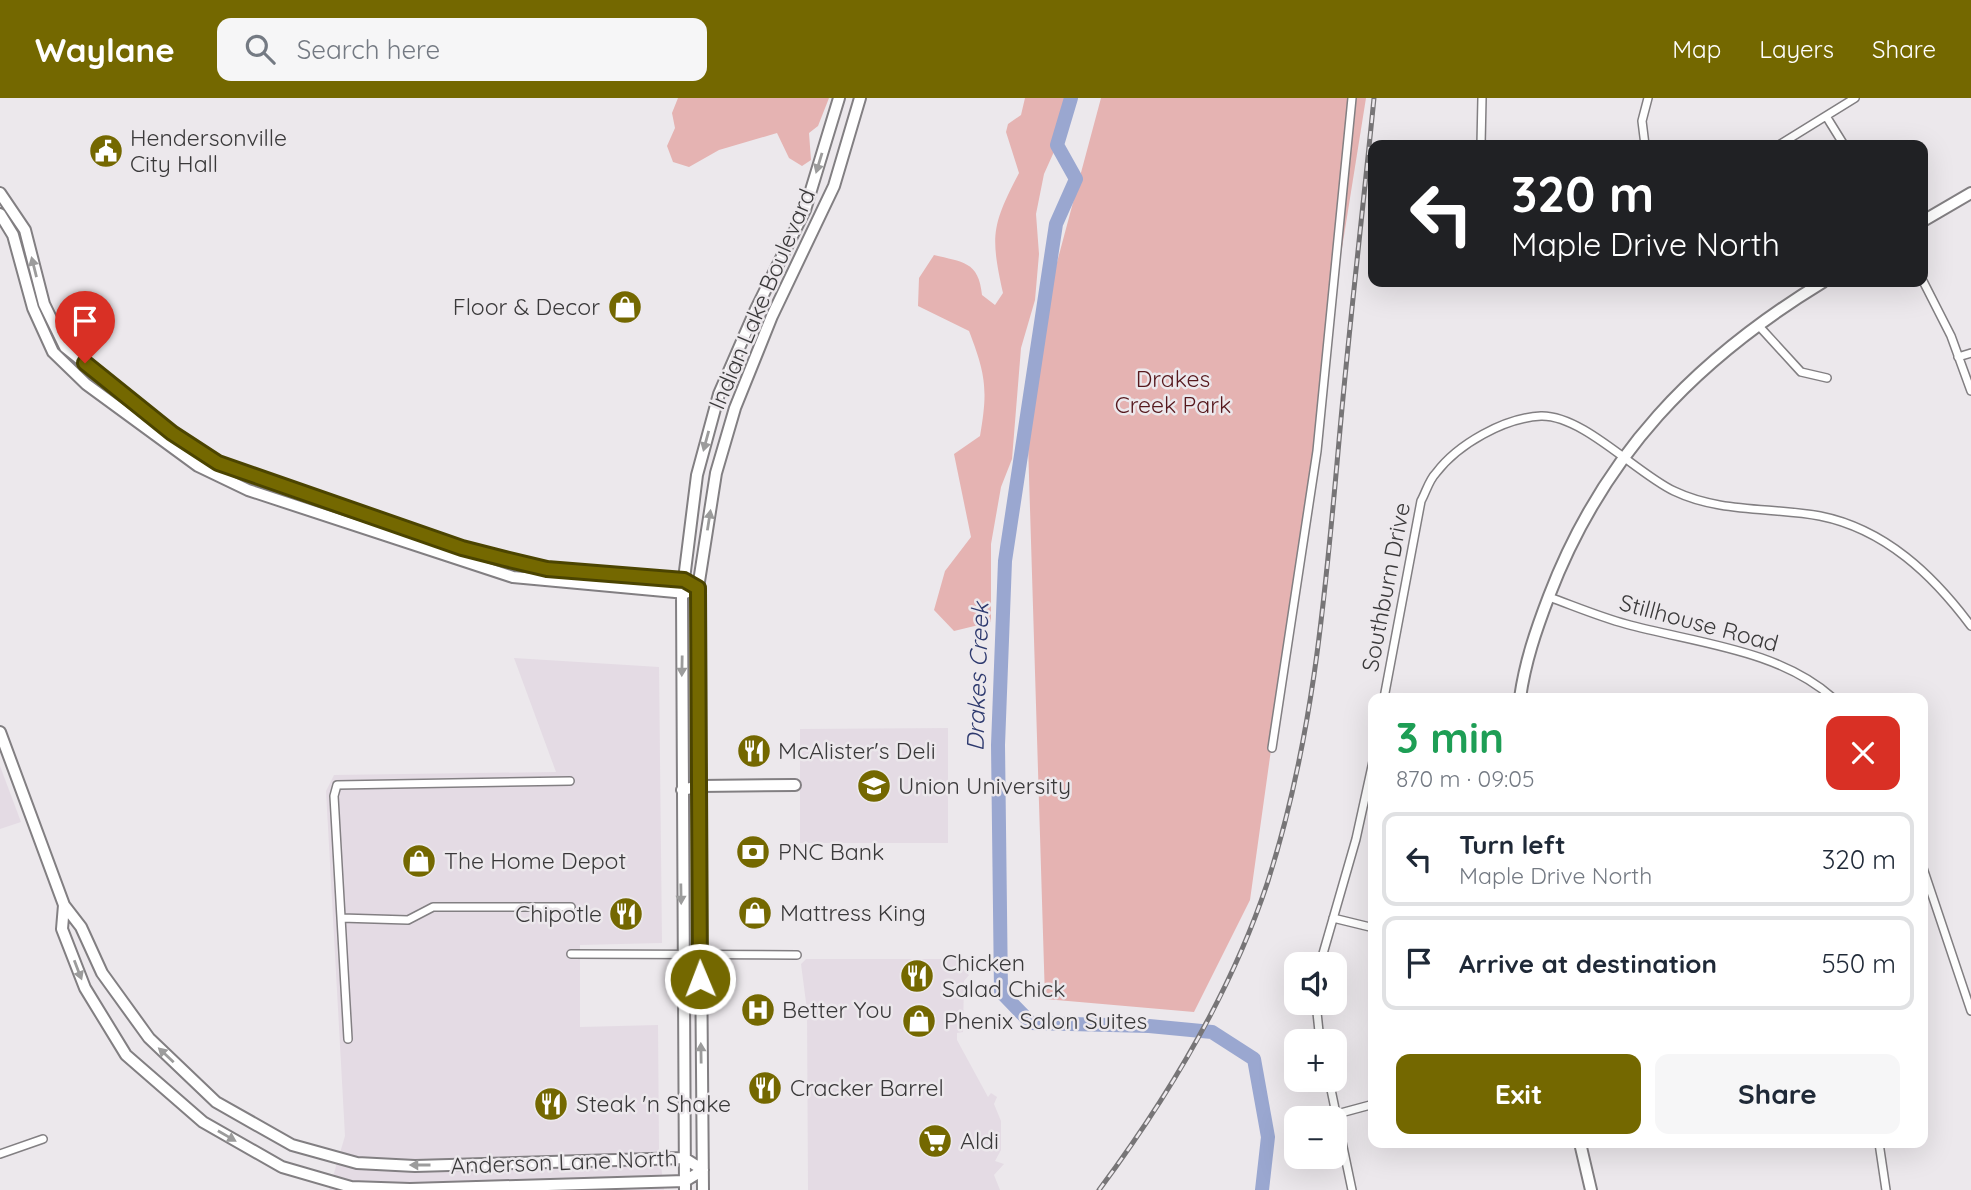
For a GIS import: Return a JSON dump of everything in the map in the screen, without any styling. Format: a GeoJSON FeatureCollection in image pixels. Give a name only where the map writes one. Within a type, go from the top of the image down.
{"type":"FeatureCollection","features":[{"type":"Feature","properties":{"kind":"street","name":"Indian Lake Boulevard"},"geometry":{"type":"LineString","coordinates":[[685,1186],[682,595],[697,475],[719,394],[756,309],[805,210],[839,98]]}},
{"type":"Feature","properties":{"kind":"street","name":"Indian Lake Boulevard"},"geometry":{"type":"LineString","coordinates":[[703,1190],[698,588],[716,473],[735,408],[772,316],[834,186],[860,98]]}},
{"type":"Feature","properties":{"kind":"street"},"geometry":{"type":"LineString","coordinates":[[1272,748],[1317,451],[1352,98]]}},
{"type":"Feature","properties":{"kind":"street"},"geometry":{"type":"LineString","coordinates":[[1481,140],[1482,98]]}},
{"type":"Feature","properties":{"kind":"street"},"geometry":{"type":"LineString","coordinates":[[1644,140],[1642,121],[1648,98]]}},
{"type":"Feature","properties":{"kind":"street"},"geometry":{"type":"LineString","coordinates":[[1787,140],[1855,98]]}},
{"type":"Feature","properties":{"kind":"street"},"geometry":{"type":"LineString","coordinates":[[1826,116],[1841,140]]}},
{"type":"Feature","properties":{"kind":"street"},"geometry":{"type":"LineString","coordinates":[[0,193],[25,230],[38,306],[65,347],[214,468]]}},
{"type":"Feature","properties":{"kind":"street"},"geometry":{"type":"LineString","coordinates":[[1928,218],[1971,193]]}},
{"type":"Feature","properties":{"kind":"street"},"geometry":{"type":"LineString","coordinates":[[0,214],[13,235],[53,352],[86,384],[118,408],[214,468],[460,553],[513,578],[682,595],[698,588]]}},
{"type":"Feature","properties":{"kind":"street"},"geometry":{"type":"LineString","coordinates":[[13,235],[25,230]]}},
{"type":"Feature","properties":{"kind":"street"},"geometry":{"type":"LineString","coordinates":[[1521,693],[1533,639],[1563,559],[1588,509],[1622,457],[1666,404],[1706,364],[1815,287]]}},
{"type":"Feature","properties":{"kind":"street"},"geometry":{"type":"LineString","coordinates":[[1926,287],[1951,336],[1971,391]]}},
{"type":"Feature","properties":{"kind":"street"},"geometry":{"type":"LineString","coordinates":[[1758,325],[1801,372],[1827,378]]}},
{"type":"Feature","properties":{"kind":"street"},"geometry":{"type":"LineString","coordinates":[[1958,357],[1971,353]]}},
{"type":"Feature","properties":{"kind":"street"},"geometry":{"type":"LineString","coordinates":[[118,408],[127,399]]}},
{"type":"Feature","properties":{"kind":"street","name":"Southburn Drive"},"geometry":{"type":"LineString","coordinates":[[1385,693],[1421,501],[1435,474],[1457,452],[1485,434],[1515,422],[1543,416],[1571,423],[1673,490],[1703,502],[1820,516],[1859,529],[1889,543],[1920,568],[1971,626]]}},
{"type":"Feature","properties":{"kind":"street"},"geometry":{"type":"LineString","coordinates":[[460,553],[547,569],[684,580],[698,588]]}},
{"type":"Feature","properties":{"kind":"street"},"geometry":{"type":"LineString","coordinates":[[545,582],[547,569]]}},
{"type":"Feature","properties":{"kind":"street","name":"Stillhouse Road"},"geometry":{"type":"LineString","coordinates":[[1549,597],[1622,623],[1748,654],[1788,668],[1826,693]]}},
{"type":"Feature","properties":{"kind":"street","name":"Anderson Lane North"},"geometry":{"type":"LineString","coordinates":[[0,732],[64,905],[81,927],[102,972],[149,1038],[216,1101],[292,1145],[357,1163],[403,1165],[684,1158],[703,1170],[685,1186],[410,1189],[351,1187],[282,1167],[203,1122],[125,1055],[85,988],[62,929],[64,905]]}},
{"type":"Feature","properties":{"kind":"street"},"geometry":{"type":"LineString","coordinates":[[348,1039],[334,796],[337,785],[570,781]]}},
{"type":"Feature","properties":{"kind":"street"},"geometry":{"type":"LineString","coordinates":[[1323,952],[1356,839],[1368,784]]}},
{"type":"Feature","properties":{"kind":"street"},"geometry":{"type":"LineString","coordinates":[[682,790],[699,786],[795,785]]}},
{"type":"Feature","properties":{"kind":"street"},"geometry":{"type":"LineString","coordinates":[[1928,883],[1971,1011]]}},
{"type":"Feature","properties":{"kind":"street"},"geometry":{"type":"LineString","coordinates":[[341,918],[408,920],[433,907],[571,907]]}},
{"type":"Feature","properties":{"kind":"street"},"geometry":{"type":"LineString","coordinates":[[1333,918],[1368,927]]}},
{"type":"Feature","properties":{"kind":"street"},"geometry":{"type":"LineString","coordinates":[[571,954],[797,955]]}},
{"type":"Feature","properties":{"kind":"street"},"geometry":{"type":"LineString","coordinates":[[1347,1111],[1368,1106]]}},
{"type":"Feature","properties":{"kind":"street"},"geometry":{"type":"LineString","coordinates":[[0,1154],[43,1139]]}},
{"type":"Feature","properties":{"kind":"street"},"geometry":{"type":"LineString","coordinates":[[1581,1148],[1591,1190]]}},
{"type":"Feature","properties":{"kind":"street"},"geometry":{"type":"LineString","coordinates":[[1880,1148],[1886,1190]]}},
{"type":"Feature","properties":{"kind":"street"},"geometry":{"type":"LineString","coordinates":[[1347,1165],[1352,1190]]}},
{"type":"Feature","properties":{"kind":"shaded area"},"geometry":{"type":"Polygon","coordinates":[[[514,658],[659,667],[662,943],[580,945],[580,1027],[658,1025],[659,1148],[664,1190],[329,1190],[345,1136],[326,791],[334,775],[556,772],[514,658]]]}},
{"type":"Feature","properties":{"kind":"shaded area","name":"Union University"},"geometry":{"type":"Polygon","coordinates":[[[948,728],[948,843],[800,843],[800,729],[948,728]]]}},
{"type":"Feature","properties":{"kind":"shaded area"},"geometry":{"type":"Polygon","coordinates":[[[0,766],[21,822],[0,829],[0,766]]]}},
{"type":"Feature","properties":{"kind":"shaded area"},"geometry":{"type":"Polygon","coordinates":[[[806,959],[959,959],[960,966],[969,975],[964,981],[963,1032],[957,1033],[957,1040],[988,1097],[991,1093],[997,1097],[994,1104],[1001,1121],[1001,1150],[995,1161],[1004,1164],[994,1175],[1000,1190],[808,1190],[807,1010],[801,964],[806,959]]]}},
{"type":"Feature","properties":{"kind":"green space"},"geometry":{"type":"Polygon","coordinates":[[[678,98],[829,98],[818,126],[809,133],[811,160],[802,166],[789,158],[777,133],[719,150],[689,167],[673,162],[667,146],[675,128],[672,113],[678,98]]]}},
{"type":"Feature","properties":{"kind":"green space"},"geometry":{"type":"Polygon","coordinates":[[[1025,98],[1071,98],[1057,145],[1044,174],[1036,214],[1039,254],[1035,300],[1021,348],[1012,459],[1001,487],[991,544],[991,622],[954,631],[934,610],[945,571],[971,537],[954,454],[980,436],[984,383],[969,331],[918,306],[919,278],[934,255],[961,262],[973,269],[982,295],[995,305],[1003,293],[996,257],[996,231],[1003,206],[1019,173],[1006,132],[1008,124],[1021,115],[1025,98]]]}},
{"type":"Feature","properties":{"kind":"green space","name":"Drakes Creek Park"},"geometry":{"type":"Polygon","coordinates":[[[1101,98],[1366,98],[1335,292],[1250,900],[1194,1012],[1045,999],[1026,378],[1101,98]]]}},
{"type":"Feature","properties":{"kind":"waterway","name":"Drakes Creek"},"geometry":{"type":"LineString","coordinates":[[1071,98],[1057,145],[1076,179],[1056,224],[1005,561],[998,745],[1001,992],[1031,1023],[1149,1026],[1212,1032],[1254,1059],[1268,1137],[1262,1190]]}},
{"type":"Feature","properties":{"kind":"railway"},"geometry":{"type":"LineString","coordinates":[[1370,140],[1374,98]]}},
{"type":"Feature","properties":{"kind":"railway"},"geometry":{"type":"LineString","coordinates":[[1099,1190],[1173,1082],[1216,1005],[1252,925],[1283,828],[1308,716],[1316,659],[1368,155]]}},
{"type":"Feature","properties":{"kind":"place","name":"Hendersonville City Hall"},"geometry":{"type":"Point","coordinates":[106,151]}},
{"type":"Feature","properties":{"kind":"place","name":"Floor & Decor"},"geometry":{"type":"Point","coordinates":[625,307]}},
{"type":"Feature","properties":{"kind":"place","name":"McAlister's Deli"},"geometry":{"type":"Point","coordinates":[754,751]}},
{"type":"Feature","properties":{"kind":"place","name":"Union University"},"geometry":{"type":"Point","coordinates":[874,786]}},
{"type":"Feature","properties":{"kind":"place","name":"PNC Bank"},"geometry":{"type":"Point","coordinates":[753,852]}},
{"type":"Feature","properties":{"kind":"place","name":"The Home Depot"},"geometry":{"type":"Point","coordinates":[419,861]}},
{"type":"Feature","properties":{"kind":"place","name":"Mattress King"},"geometry":{"type":"Point","coordinates":[755,913]}},
{"type":"Feature","properties":{"kind":"place","name":"Chipotle"},"geometry":{"type":"Point","coordinates":[626,914]}},
{"type":"Feature","properties":{"kind":"place","name":"Chicken Salad Chick"},"geometry":{"type":"Point","coordinates":[917,976]}},
{"type":"Feature","properties":{"kind":"place","name":"Better You"},"geometry":{"type":"Point","coordinates":[758,1010]}},
{"type":"Feature","properties":{"kind":"place","name":"Phenix Salon Suites"},"geometry":{"type":"Point","coordinates":[919,1021]}},
{"type":"Feature","properties":{"kind":"place","name":"Cracker Barrel"},"geometry":{"type":"Point","coordinates":[765,1088]}},
{"type":"Feature","properties":{"kind":"place","name":"Steak 'n Shake"},"geometry":{"type":"Point","coordinates":[551,1104]}},
{"type":"Feature","properties":{"kind":"place","name":"Aldi"},"geometry":{"type":"Point","coordinates":[935,1141]}},
{"type":"Feature","properties":{"kind":"route"},"geometry":{"type":"LineString","coordinates":[[85,363],[172,433],[218,463],[462,548],[547,569],[684,580],[698,588],[700,979]]}}]}
